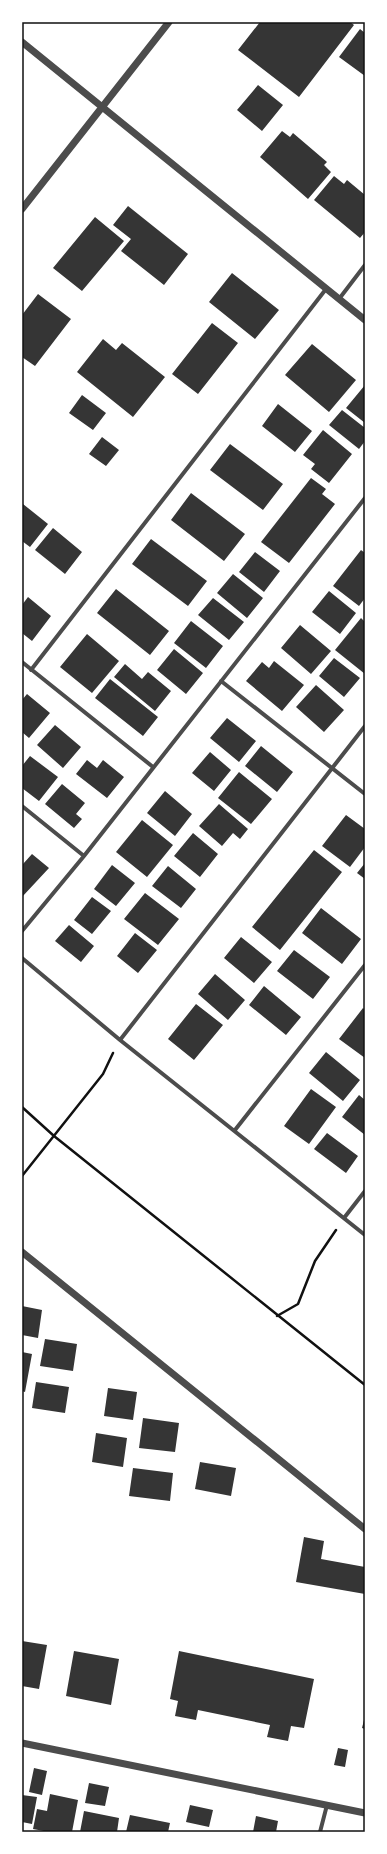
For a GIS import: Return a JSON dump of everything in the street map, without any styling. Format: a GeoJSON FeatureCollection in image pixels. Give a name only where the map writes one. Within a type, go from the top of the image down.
{"type":"FeatureCollection","features":[{"type":"Feature","properties":{"kind":"street"},"geometry":{"type":"LineString","coordinates":[[22,209],[169,22]]}},
{"type":"Feature","properties":{"kind":"street"},"geometry":{"type":"LineString","coordinates":[[22,42],[365,320]]}},
{"type":"Feature","properties":{"kind":"street"},"geometry":{"type":"LineString","coordinates":[[339,299],[365,265]]}},
{"type":"Feature","properties":{"kind":"street"},"geometry":{"type":"LineString","coordinates":[[32,670],[326,289]]}},
{"type":"Feature","properties":{"kind":"street"},"geometry":{"type":"LineString","coordinates":[[22,931],[84,856],[365,498]]}},
{"type":"Feature","properties":{"kind":"street"},"geometry":{"type":"LineString","coordinates":[[22,662],[153,767]]}},
{"type":"Feature","properties":{"kind":"street"},"geometry":{"type":"LineString","coordinates":[[221,681],[365,794]]}},
{"type":"Feature","properties":{"kind":"street"},"geometry":{"type":"LineString","coordinates":[[120,1040],[365,726]]}},
{"type":"Feature","properties":{"kind":"street"},"geometry":{"type":"LineString","coordinates":[[22,806],[84,856]]}},
{"type":"Feature","properties":{"kind":"street"},"geometry":{"type":"LineString","coordinates":[[22,958],[120,1040],[365,1235]]}},
{"type":"Feature","properties":{"kind":"street"},"geometry":{"type":"LineString","coordinates":[[235,1130],[365,965]]}},
{"type":"Feature","properties":{"kind":"street"},"geometry":{"type":"LineString","coordinates":[[344,1218],[365,1191]]}},
{"type":"Feature","properties":{"kind":"street"},"geometry":{"type":"LineString","coordinates":[[22,1252],[365,1529]]}},
{"type":"Feature","properties":{"kind":"street"},"geometry":{"type":"LineString","coordinates":[[22,1743],[365,1813]]}},
{"type":"Feature","properties":{"kind":"street"},"geometry":{"type":"LineString","coordinates":[[320,1832],[326,1805]]}},
{"type":"Feature","properties":{"kind":"path"},"geometry":{"type":"LineString","coordinates":[[22,1176],[103,1074],[120,1040]]}},
{"type":"Feature","properties":{"kind":"path"},"geometry":{"type":"LineString","coordinates":[[22,1107],[54,1136],[365,1385]]}},
{"type":"Feature","properties":{"kind":"path"},"geometry":{"type":"LineString","coordinates":[[277,1316],[298,1304],[315,1261],[344,1218]]}},
{"type":"Feature","properties":{"kind":"building"},"geometry":{"type":"Polygon","coordinates":[[[260,22],[350,22],[354,25],[299,97],[238,50],[260,22]]]}},
{"type":"Feature","properties":{"kind":"building"},"geometry":{"type":"Polygon","coordinates":[[[360,29],[365,33],[365,76],[339,57],[360,29]]]}},
{"type":"Feature","properties":{"kind":"building"},"geometry":{"type":"Polygon","coordinates":[[[258,85],[283,105],[262,131],[237,110],[258,85]]]}},
{"type":"Feature","properties":{"kind":"building"},"geometry":{"type":"Polygon","coordinates":[[[282,131],[290,137],[293,133],[327,162],[324,165],[331,172],[308,199],[260,157],[282,131]]]}},
{"type":"Feature","properties":{"kind":"building"},"geometry":{"type":"Polygon","coordinates":[[[334,176],[344,184],[347,180],[365,195],[365,232],[360,238],[314,200],[334,176]]]}},
{"type":"Feature","properties":{"kind":"building"},"geometry":{"type":"Polygon","coordinates":[[[128,206],[188,254],[164,285],[121,251],[131,239],[113,225],[128,206]]]}},
{"type":"Feature","properties":{"kind":"building"},"geometry":{"type":"Polygon","coordinates":[[[95,217],[124,241],[82,291],[53,268],[95,217]]]}},
{"type":"Feature","properties":{"kind":"building"},"geometry":{"type":"Polygon","coordinates":[[[232,273],[279,310],[255,339],[209,302],[232,273]]]}},
{"type":"Feature","properties":{"kind":"building"},"geometry":{"type":"Polygon","coordinates":[[[38,294],[71,319],[35,366],[22,357],[22,315],[38,294]]]}},
{"type":"Feature","properties":{"kind":"building"},"geometry":{"type":"Polygon","coordinates":[[[212,323],[238,343],[198,394],[172,374],[212,323]]]}},
{"type":"Feature","properties":{"kind":"building"},"geometry":{"type":"Polygon","coordinates":[[[103,339],[116,350],[122,343],[165,377],[133,417],[77,372],[103,339]]]}},
{"type":"Feature","properties":{"kind":"building"},"geometry":{"type":"Polygon","coordinates":[[[312,344],[356,380],[329,412],[285,375],[312,344]]]}},
{"type":"Feature","properties":{"kind":"building"},"geometry":{"type":"Polygon","coordinates":[[[365,385],[365,423],[346,408],[365,385]]]}},
{"type":"Feature","properties":{"kind":"building"},"geometry":{"type":"Polygon","coordinates":[[[82,395],[106,413],[93,430],[69,413],[82,395]]]}},
{"type":"Feature","properties":{"kind":"building"},"geometry":{"type":"Polygon","coordinates":[[[278,404],[312,431],[295,452],[262,426],[278,404]]]}},
{"type":"Feature","properties":{"kind":"building"},"geometry":{"type":"Polygon","coordinates":[[[342,410],[365,428],[365,441],[359,449],[329,425],[342,410]]]}},
{"type":"Feature","properties":{"kind":"building"},"geometry":{"type":"Polygon","coordinates":[[[323,430],[352,454],[329,483],[311,469],[315,464],[303,455],[323,430]]]}},
{"type":"Feature","properties":{"kind":"building"},"geometry":{"type":"Polygon","coordinates":[[[102,437],[119,450],[106,466],[89,454],[102,437]]]}},
{"type":"Feature","properties":{"kind":"building"},"geometry":{"type":"Polygon","coordinates":[[[230,444],[283,484],[263,510],[210,470],[230,444]]]}},
{"type":"Feature","properties":{"kind":"building"},"geometry":{"type":"Polygon","coordinates":[[[311,478],[326,489],[322,494],[335,504],[289,563],[261,542],[311,478]]]}},
{"type":"Feature","properties":{"kind":"building"},"geometry":{"type":"Polygon","coordinates":[[[191,493],[245,534],[224,561],[171,520],[191,493]]]}},
{"type":"Feature","properties":{"kind":"building"},"geometry":{"type":"Polygon","coordinates":[[[23,504],[48,524],[30,547],[22,541],[23,504]]]}},
{"type":"Feature","properties":{"kind":"building"},"geometry":{"type":"Polygon","coordinates":[[[53,528],[82,552],[65,574],[35,550],[53,528]]]}},
{"type":"Feature","properties":{"kind":"building"},"geometry":{"type":"Polygon","coordinates":[[[151,539],[207,581],[188,606],[132,564],[151,539]]]}},
{"type":"Feature","properties":{"kind":"building"},"geometry":{"type":"Polygon","coordinates":[[[361,550],[365,553],[365,598],[359,606],[333,586],[361,550]]]}},
{"type":"Feature","properties":{"kind":"building"},"geometry":{"type":"Polygon","coordinates":[[[255,552],[280,571],[264,592],[239,572],[255,552]]]}},
{"type":"Feature","properties":{"kind":"building"},"geometry":{"type":"Polygon","coordinates":[[[233,574],[263,598],[247,618],[217,593],[233,574]]]}},
{"type":"Feature","properties":{"kind":"building"},"geometry":{"type":"Polygon","coordinates":[[[116,589],[169,631],[150,655],[97,613],[116,589]]]}},
{"type":"Feature","properties":{"kind":"building"},"geometry":{"type":"Polygon","coordinates":[[[329,591],[356,613],[340,634],[312,612],[329,591]]]}},
{"type":"Feature","properties":{"kind":"building"},"geometry":{"type":"Polygon","coordinates":[[[28,597],[51,616],[32,641],[22,633],[22,605],[28,597]]]}},
{"type":"Feature","properties":{"kind":"building"},"geometry":{"type":"Polygon","coordinates":[[[213,598],[244,622],[229,640],[198,615],[213,598]]]}},
{"type":"Feature","properties":{"kind":"building"},"geometry":{"type":"Polygon","coordinates":[[[361,618],[365,622],[365,674],[335,650],[361,618]]]}},
{"type":"Feature","properties":{"kind":"building"},"geometry":{"type":"Polygon","coordinates":[[[191,621],[223,646],[206,668],[174,643],[191,621]]]}},
{"type":"Feature","properties":{"kind":"building"},"geometry":{"type":"Polygon","coordinates":[[[300,625],[331,651],[311,674],[281,648],[300,625]]]}},
{"type":"Feature","properties":{"kind":"building"},"geometry":{"type":"Polygon","coordinates":[[[87,634],[119,661],[92,693],[60,667],[87,634]]]}},
{"type":"Feature","properties":{"kind":"building"},"geometry":{"type":"Polygon","coordinates":[[[174,649],[203,673],[186,694],[157,670],[174,649]]]}},
{"type":"Feature","properties":{"kind":"building"},"geometry":{"type":"Polygon","coordinates":[[[334,658],[360,678],[344,697],[319,676],[334,658]]]}},
{"type":"Feature","properties":{"kind":"building"},"geometry":{"type":"Polygon","coordinates":[[[274,661],[304,685],[282,711],[246,681],[262,662],[269,668],[274,661]]]}},
{"type":"Feature","properties":{"kind":"building"},"geometry":{"type":"Polygon","coordinates":[[[125,664],[142,679],[148,672],[171,691],[155,711],[114,677],[125,664]]]}},
{"type":"Feature","properties":{"kind":"building"},"geometry":{"type":"Polygon","coordinates":[[[110,679],[158,717],[143,736],[95,698],[110,679]]]}},
{"type":"Feature","properties":{"kind":"building"},"geometry":{"type":"Polygon","coordinates":[[[316,685],[344,710],[324,732],[296,707],[316,685]]]}},
{"type":"Feature","properties":{"kind":"building"},"geometry":{"type":"Polygon","coordinates":[[[27,694],[50,713],[29,738],[22,732],[22,700],[27,694]]]}},
{"type":"Feature","properties":{"kind":"building"},"geometry":{"type":"Polygon","coordinates":[[[227,718],[256,741],[239,762],[210,738],[227,718]]]}},
{"type":"Feature","properties":{"kind":"building"},"geometry":{"type":"Polygon","coordinates":[[[55,725],[81,747],[63,768],[37,745],[55,725]]]}},
{"type":"Feature","properties":{"kind":"building"},"geometry":{"type":"Polygon","coordinates":[[[261,746],[293,772],[277,792],[245,766],[261,746]]]}},
{"type":"Feature","properties":{"kind":"building"},"geometry":{"type":"Polygon","coordinates":[[[210,752],[231,770],[214,791],[192,773],[210,752]]]}},
{"type":"Feature","properties":{"kind":"building"},"geometry":{"type":"Polygon","coordinates":[[[30,756],[58,777],[39,801],[22,788],[22,766],[30,756]]]}},
{"type":"Feature","properties":{"kind":"building"},"geometry":{"type":"Polygon","coordinates":[[[87,760],[97,768],[103,760],[124,777],[107,798],[76,774],[87,760]]]}},
{"type":"Feature","properties":{"kind":"building"},"geometry":{"type":"Polygon","coordinates":[[[239,772],[272,799],[251,824],[218,798],[239,772]]]}},
{"type":"Feature","properties":{"kind":"building"},"geometry":{"type":"Polygon","coordinates":[[[62,784],[85,803],[76,814],[82,819],[74,828],[45,804],[62,784]]]}},
{"type":"Feature","properties":{"kind":"building"},"geometry":{"type":"Polygon","coordinates":[[[165,791],[192,814],[175,836],[147,813],[165,791]]]}},
{"type":"Feature","properties":{"kind":"building"},"geometry":{"type":"Polygon","coordinates":[[[219,804],[248,829],[240,839],[233,833],[222,846],[199,826],[219,804]]]}},
{"type":"Feature","properties":{"kind":"building"},"geometry":{"type":"Polygon","coordinates":[[[346,815],[365,829],[365,847],[350,867],[322,846],[346,815]]]}},
{"type":"Feature","properties":{"kind":"building"},"geometry":{"type":"Polygon","coordinates":[[[142,820],[173,845],[147,877],[116,852],[142,820]]]}},
{"type":"Feature","properties":{"kind":"building"},"geometry":{"type":"Polygon","coordinates":[[[193,833],[218,854],[200,877],[174,856],[193,833]]]}},
{"type":"Feature","properties":{"kind":"building"},"geometry":{"type":"Polygon","coordinates":[[[314,850],[342,872],[280,950],[252,927],[314,850]]]}},
{"type":"Feature","properties":{"kind":"building"},"geometry":{"type":"Polygon","coordinates":[[[32,854],[49,868],[22,897],[22,862],[23,864],[32,854]]]}},
{"type":"Feature","properties":{"kind":"building"},"geometry":{"type":"Polygon","coordinates":[[[365,863],[365,879],[357,873],[365,863]]]}},
{"type":"Feature","properties":{"kind":"building"},"geometry":{"type":"Polygon","coordinates":[[[112,865],[135,883],[116,906],[94,889],[112,865]]]}},
{"type":"Feature","properties":{"kind":"building"},"geometry":{"type":"Polygon","coordinates":[[[168,866],[196,889],[181,908],[152,886],[168,866]]]}},
{"type":"Feature","properties":{"kind":"building"},"geometry":{"type":"Polygon","coordinates":[[[145,893],[179,919],[158,945],[124,919],[145,893]]]}},
{"type":"Feature","properties":{"kind":"building"},"geometry":{"type":"Polygon","coordinates":[[[92,897],[111,911],[92,934],[74,920],[92,897]]]}},
{"type":"Feature","properties":{"kind":"building"},"geometry":{"type":"Polygon","coordinates":[[[321,908],[361,939],[342,964],[302,933],[321,908]]]}},
{"type":"Feature","properties":{"kind":"building"},"geometry":{"type":"Polygon","coordinates":[[[69,925],[94,946],[81,962],[55,941],[69,925]]]}},
{"type":"Feature","properties":{"kind":"building"},"geometry":{"type":"Polygon","coordinates":[[[135,933],[157,950],[138,973],[117,956],[135,933]]]}},
{"type":"Feature","properties":{"kind":"building"},"geometry":{"type":"Polygon","coordinates":[[[241,937],[272,962],[254,983],[224,958],[241,937]]]}},
{"type":"Feature","properties":{"kind":"building"},"geometry":{"type":"Polygon","coordinates":[[[294,950],[330,977],[313,999],[277,971],[294,950]]]}},
{"type":"Feature","properties":{"kind":"building"},"geometry":{"type":"Polygon","coordinates":[[[215,974],[245,1000],[228,1020],[198,994],[215,974]]]}},
{"type":"Feature","properties":{"kind":"building"},"geometry":{"type":"Polygon","coordinates":[[[264,986],[301,1017],[286,1035],[249,1005],[264,986]]]}},
{"type":"Feature","properties":{"kind":"building"},"geometry":{"type":"Polygon","coordinates":[[[196,1004],[223,1025],[194,1060],[168,1039],[196,1004]]]}},
{"type":"Feature","properties":{"kind":"building"},"geometry":{"type":"Polygon","coordinates":[[[363,1008],[365,1010],[365,1058],[339,1039],[363,1008]]]}},
{"type":"Feature","properties":{"kind":"building"},"geometry":{"type":"Polygon","coordinates":[[[326,1052],[360,1080],[343,1101],[309,1073],[326,1052]]]}},
{"type":"Feature","properties":{"kind":"building"},"geometry":{"type":"Polygon","coordinates":[[[311,1089],[336,1107],[309,1144],[284,1126],[311,1089]]]}},
{"type":"Feature","properties":{"kind":"building"},"geometry":{"type":"Polygon","coordinates":[[[359,1095],[365,1100],[365,1135],[342,1117],[359,1095]]]}},
{"type":"Feature","properties":{"kind":"building"},"geometry":{"type":"Polygon","coordinates":[[[327,1133],[358,1156],[346,1173],[314,1149],[327,1133]]]}},
{"type":"Feature","properties":{"kind":"building"},"geometry":{"type":"Polygon","coordinates":[[[22,1306],[42,1310],[38,1338],[22,1335],[22,1306]]]}},
{"type":"Feature","properties":{"kind":"building"},"geometry":{"type":"Polygon","coordinates":[[[45,1339],[77,1344],[73,1371],[40,1366],[45,1339]]]}},
{"type":"Feature","properties":{"kind":"building"},"geometry":{"type":"Polygon","coordinates":[[[22,1352],[32,1354],[25,1392],[22,1391],[22,1352]]]}},
{"type":"Feature","properties":{"kind":"building"},"geometry":{"type":"Polygon","coordinates":[[[36,1382],[69,1387],[65,1413],[32,1408],[36,1382]]]}},
{"type":"Feature","properties":{"kind":"building"},"geometry":{"type":"Polygon","coordinates":[[[108,1388],[137,1392],[133,1420],[104,1416],[108,1388]]]}},
{"type":"Feature","properties":{"kind":"building"},"geometry":{"type":"Polygon","coordinates":[[[143,1418],[179,1423],[175,1452],[139,1448],[143,1418]]]}},
{"type":"Feature","properties":{"kind":"building"},"geometry":{"type":"Polygon","coordinates":[[[96,1433],[127,1438],[123,1467],[92,1462],[96,1433]]]}},
{"type":"Feature","properties":{"kind":"building"},"geometry":{"type":"Polygon","coordinates":[[[200,1462],[236,1468],[231,1496],[195,1489],[200,1462]]]}},
{"type":"Feature","properties":{"kind":"building"},"geometry":{"type":"Polygon","coordinates":[[[133,1468],[173,1473],[170,1501],[129,1496],[133,1468]]]}},
{"type":"Feature","properties":{"kind":"building"},"geometry":{"type":"Polygon","coordinates":[[[304,1537],[324,1541],[321,1559],[365,1567],[365,1594],[296,1582],[304,1537]]]}},
{"type":"Feature","properties":{"kind":"building"},"geometry":{"type":"Polygon","coordinates":[[[22,1641],[47,1645],[39,1689],[22,1686],[22,1641]]]}},
{"type":"Feature","properties":{"kind":"building"},"geometry":{"type":"Polygon","coordinates":[[[74,1651],[119,1659],[111,1705],[66,1696],[74,1651]]]}},
{"type":"Feature","properties":{"kind":"building"},"geometry":{"type":"Polygon","coordinates":[[[179,1651],[314,1679],[304,1728],[291,1726],[288,1741],[267,1737],[270,1725],[198,1710],[196,1720],[175,1716],[178,1701],[170,1699],[179,1651]]]}},
{"type":"Feature","properties":{"kind":"building"},"geometry":{"type":"Polygon","coordinates":[[[365,1716],[365,1729],[362,1728],[365,1716]]]}},
{"type":"Feature","properties":{"kind":"building"},"geometry":{"type":"Polygon","coordinates":[[[338,1748],[348,1750],[345,1767],[334,1765],[338,1748]]]}},
{"type":"Feature","properties":{"kind":"building"},"geometry":{"type":"Polygon","coordinates":[[[34,1768],[47,1771],[42,1795],[29,1792],[34,1768]]]}},
{"type":"Feature","properties":{"kind":"building"},"geometry":{"type":"Polygon","coordinates":[[[89,1783],[109,1787],[105,1806],[85,1803],[89,1783]]]}},
{"type":"Feature","properties":{"kind":"building"},"geometry":{"type":"Polygon","coordinates":[[[50,1794],[78,1800],[72,1832],[49,1832],[33,1829],[37,1809],[47,1811],[50,1794]]]}},
{"type":"Feature","properties":{"kind":"building"},"geometry":{"type":"Polygon","coordinates":[[[22,1795],[37,1797],[32,1824],[22,1822],[22,1795]]]}},
{"type":"Feature","properties":{"kind":"building"},"geometry":{"type":"Polygon","coordinates":[[[190,1805],[213,1810],[209,1827],[186,1822],[190,1805]]]}},
{"type":"Feature","properties":{"kind":"building"},"geometry":{"type":"Polygon","coordinates":[[[84,1811],[119,1818],[117,1832],[80,1832],[84,1811]]]}},
{"type":"Feature","properties":{"kind":"building"},"geometry":{"type":"Polygon","coordinates":[[[130,1815],[170,1823],[168,1832],[126,1832],[130,1815]]]}},
{"type":"Feature","properties":{"kind":"building"},"geometry":{"type":"Polygon","coordinates":[[[256,1816],[278,1821],[276,1832],[253,1832],[256,1816]]]}}]}
